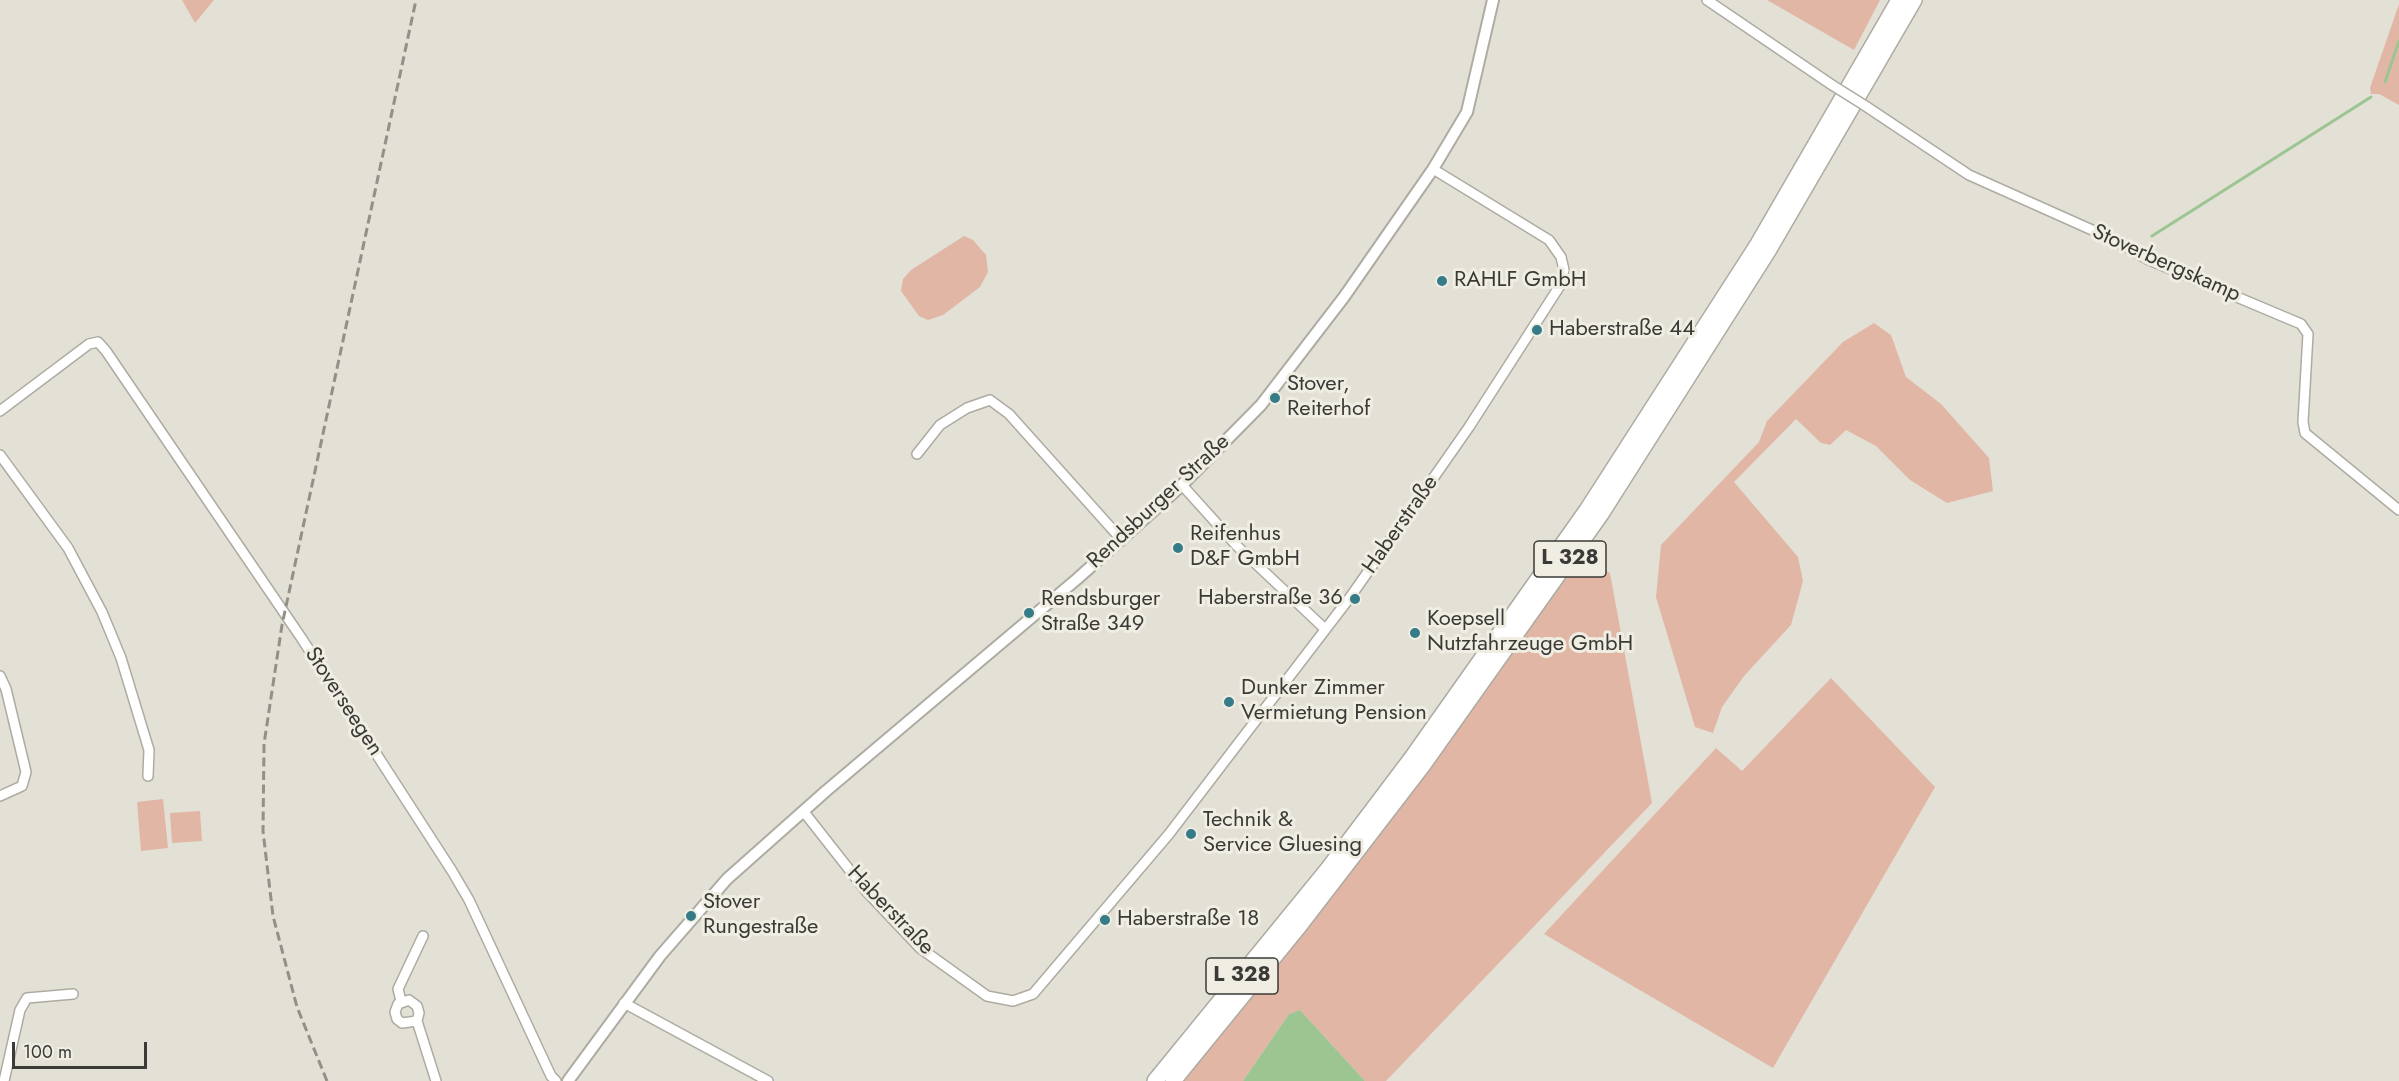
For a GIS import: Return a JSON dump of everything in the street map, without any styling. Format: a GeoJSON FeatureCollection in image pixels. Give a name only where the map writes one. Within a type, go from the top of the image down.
{"type":"FeatureCollection","features":[{"type":"Feature","properties":{"kind":"highway","name":"L 328"},"geometry":{"type":"LineString","coordinates":[[1155,1081],[1328,869],[1411,759],[1587,510],[1758,244],[1899,0]]}},
{"type":"Feature","properties":{"kind":"highway","name":"L 328"},"geometry":{"type":"LineString","coordinates":[[1173,1081],[1300,925],[1423,765],[1601,514],[1768,251],[1914,0]]}},
{"type":"Feature","properties":{"kind":"street","name":"Rendsburger Straße"},"geometry":{"type":"LineString","coordinates":[[568,1081],[660,956],[727,879],[1182,485],[1261,405],[1344,297],[1433,170],[1467,112],[1493,0]]}},
{"type":"Feature","properties":{"kind":"street","name":"Stoverbergskamp"},"geometry":{"type":"LineString","coordinates":[[1707,0],[1969,175],[2110,238],[2149,260],[2301,324],[2308,334],[2303,422],[2305,433],[2399,510]]}},
{"type":"Feature","properties":{"kind":"street","name":"Haberstraße"},"geometry":{"type":"LineString","coordinates":[[804,812],[866,891],[920,948],[987,996],[1013,1001],[1033,994],[1163,842],[1260,718],[1469,427],[1562,284],[1564,270],[1561,257],[1549,240],[1433,170]]}},
{"type":"Feature","properties":{"kind":"street","name":"Stoverseegen"},"geometry":{"type":"LineString","coordinates":[[0,411],[89,344],[98,342],[302,639],[452,871],[469,900],[551,1076],[556,1081]]}},
{"type":"Feature","properties":{"kind":"street"},"geometry":{"type":"LineString","coordinates":[[918,454],[940,425],[967,408],[990,400],[1009,414],[1121,539]]}},
{"type":"Feature","properties":{"kind":"street"},"geometry":{"type":"LineString","coordinates":[[0,455],[68,548],[102,612],[121,658],[149,750],[148,776]]}},
{"type":"Feature","properties":{"kind":"street"},"geometry":{"type":"LineString","coordinates":[[1182,485],[1237,546],[1325,629]]}},
{"type":"Feature","properties":{"kind":"street"},"geometry":{"type":"LineString","coordinates":[[0,676],[6,689],[26,772],[22,786],[0,796]]}},
{"type":"Feature","properties":{"kind":"street"},"geometry":{"type":"LineString","coordinates":[[417,1021],[402,1023],[394,1012],[401,1001],[398,989],[423,936]]}},
{"type":"Feature","properties":{"kind":"street"},"geometry":{"type":"LineString","coordinates":[[4,1081],[20,1010],[27,998],[73,994]]}},
{"type":"Feature","properties":{"kind":"street"},"geometry":{"type":"LineString","coordinates":[[401,1001],[409,1000],[417,1006],[419,1013],[417,1021],[436,1081]]}},
{"type":"Feature","properties":{"kind":"street"},"geometry":{"type":"LineString","coordinates":[[624,1003],[768,1081]]}},
{"type":"Feature","properties":{"kind":"shaded area"},"geometry":{"type":"Polygon","coordinates":[[[182,0],[214,0],[195,23],[182,0]]]}},
{"type":"Feature","properties":{"kind":"shaded area"},"geometry":{"type":"Polygon","coordinates":[[[1767,0],[1880,0],[1854,50],[1767,0]]]}},
{"type":"Feature","properties":{"kind":"shaded area"},"geometry":{"type":"Polygon","coordinates":[[[2399,4],[2399,105],[2379,94],[2371,94],[2370,88],[2399,4]]]}},
{"type":"Feature","properties":{"kind":"shaded area"},"geometry":{"type":"Polygon","coordinates":[[[964,236],[973,240],[986,255],[988,272],[980,287],[943,315],[928,320],[919,316],[901,291],[903,279],[911,270],[964,236]]]}},
{"type":"Feature","properties":{"kind":"shaded area"},"geometry":{"type":"Polygon","coordinates":[[[1874,323],[1891,335],[1906,377],[1941,404],[1989,458],[1993,491],[1947,503],[1910,480],[1876,446],[1846,430],[1830,445],[1821,443],[1796,419],[1734,482],[1798,557],[1803,581],[1791,625],[1744,676],[1722,707],[1713,733],[1695,727],[1656,597],[1661,545],[1759,442],[1767,421],[1843,342],[1874,323]]]}},
{"type":"Feature","properties":{"kind":"shaded area"},"geometry":{"type":"Polygon","coordinates":[[[1579,557],[1610,573],[1652,803],[1386,1081],[1365,1081],[1300,1010],[1289,1014],[1243,1081],[1183,1081],[1279,963],[1389,820],[1486,691],[1579,557]]]}},
{"type":"Feature","properties":{"kind":"shaded area"},"geometry":{"type":"Polygon","coordinates":[[[1831,678],[1935,787],[1773,1068],[1544,934],[1716,748],[1742,771],[1831,678]]]}},
{"type":"Feature","properties":{"kind":"shaded area"},"geometry":{"type":"Polygon","coordinates":[[[163,799],[168,848],[141,851],[137,802],[163,799]]]}},
{"type":"Feature","properties":{"kind":"shaded area"},"geometry":{"type":"Polygon","coordinates":[[[200,811],[202,841],[172,843],[170,813],[200,811]]]}},
{"type":"Feature","properties":{"kind":"shaded area"},"geometry":{"type":"Polygon","coordinates":[[[1300,1010],[1365,1081],[1243,1081],[1289,1014],[1300,1010]]]}},
{"type":"Feature","properties":{"kind":"waterway"},"geometry":{"type":"LineString","coordinates":[[2385,82],[2399,41]]}},
{"type":"Feature","properties":{"kind":"waterway"},"geometry":{"type":"LineString","coordinates":[[2152,236],[2371,97]]}},
{"type":"Feature","properties":{"kind":"railway"},"geometry":{"type":"LineString","coordinates":[[327,1081],[297,1007],[273,916],[263,831],[264,744],[282,625],[416,0]]}},
{"type":"Feature","properties":{"kind":"place","name":"RAHLF GmbH"},"geometry":{"type":"Point","coordinates":[1442,281]}},
{"type":"Feature","properties":{"kind":"place","name":"Haberstraße 44"},"geometry":{"type":"Point","coordinates":[1537,330]}},
{"type":"Feature","properties":{"kind":"place","name":"Stover, Reiterhof"},"geometry":{"type":"Point","coordinates":[1275,398]}},
{"type":"Feature","properties":{"kind":"place","name":"Reifenhus D&F GmbH"},"geometry":{"type":"Point","coordinates":[1178,548]}},
{"type":"Feature","properties":{"kind":"place","name":"Haberstraße 36"},"geometry":{"type":"Point","coordinates":[1355,599]}},
{"type":"Feature","properties":{"kind":"place","name":"Rendsburger Straße 349"},"geometry":{"type":"Point","coordinates":[1029,613]}},
{"type":"Feature","properties":{"kind":"place","name":"Koepsell Nutzfahrzeuge GmbH"},"geometry":{"type":"Point","coordinates":[1415,633]}},
{"type":"Feature","properties":{"kind":"place","name":"Dunker Zimmer Vermietung Pension"},"geometry":{"type":"Point","coordinates":[1229,702]}},
{"type":"Feature","properties":{"kind":"place","name":"Technik & Service Gluesing"},"geometry":{"type":"Point","coordinates":[1191,834]}},
{"type":"Feature","properties":{"kind":"place","name":"Stover Rungestraße"},"geometry":{"type":"Point","coordinates":[691,916]}},
{"type":"Feature","properties":{"kind":"place","name":"Haberstraße 18"},"geometry":{"type":"Point","coordinates":[1105,920]}}]}
